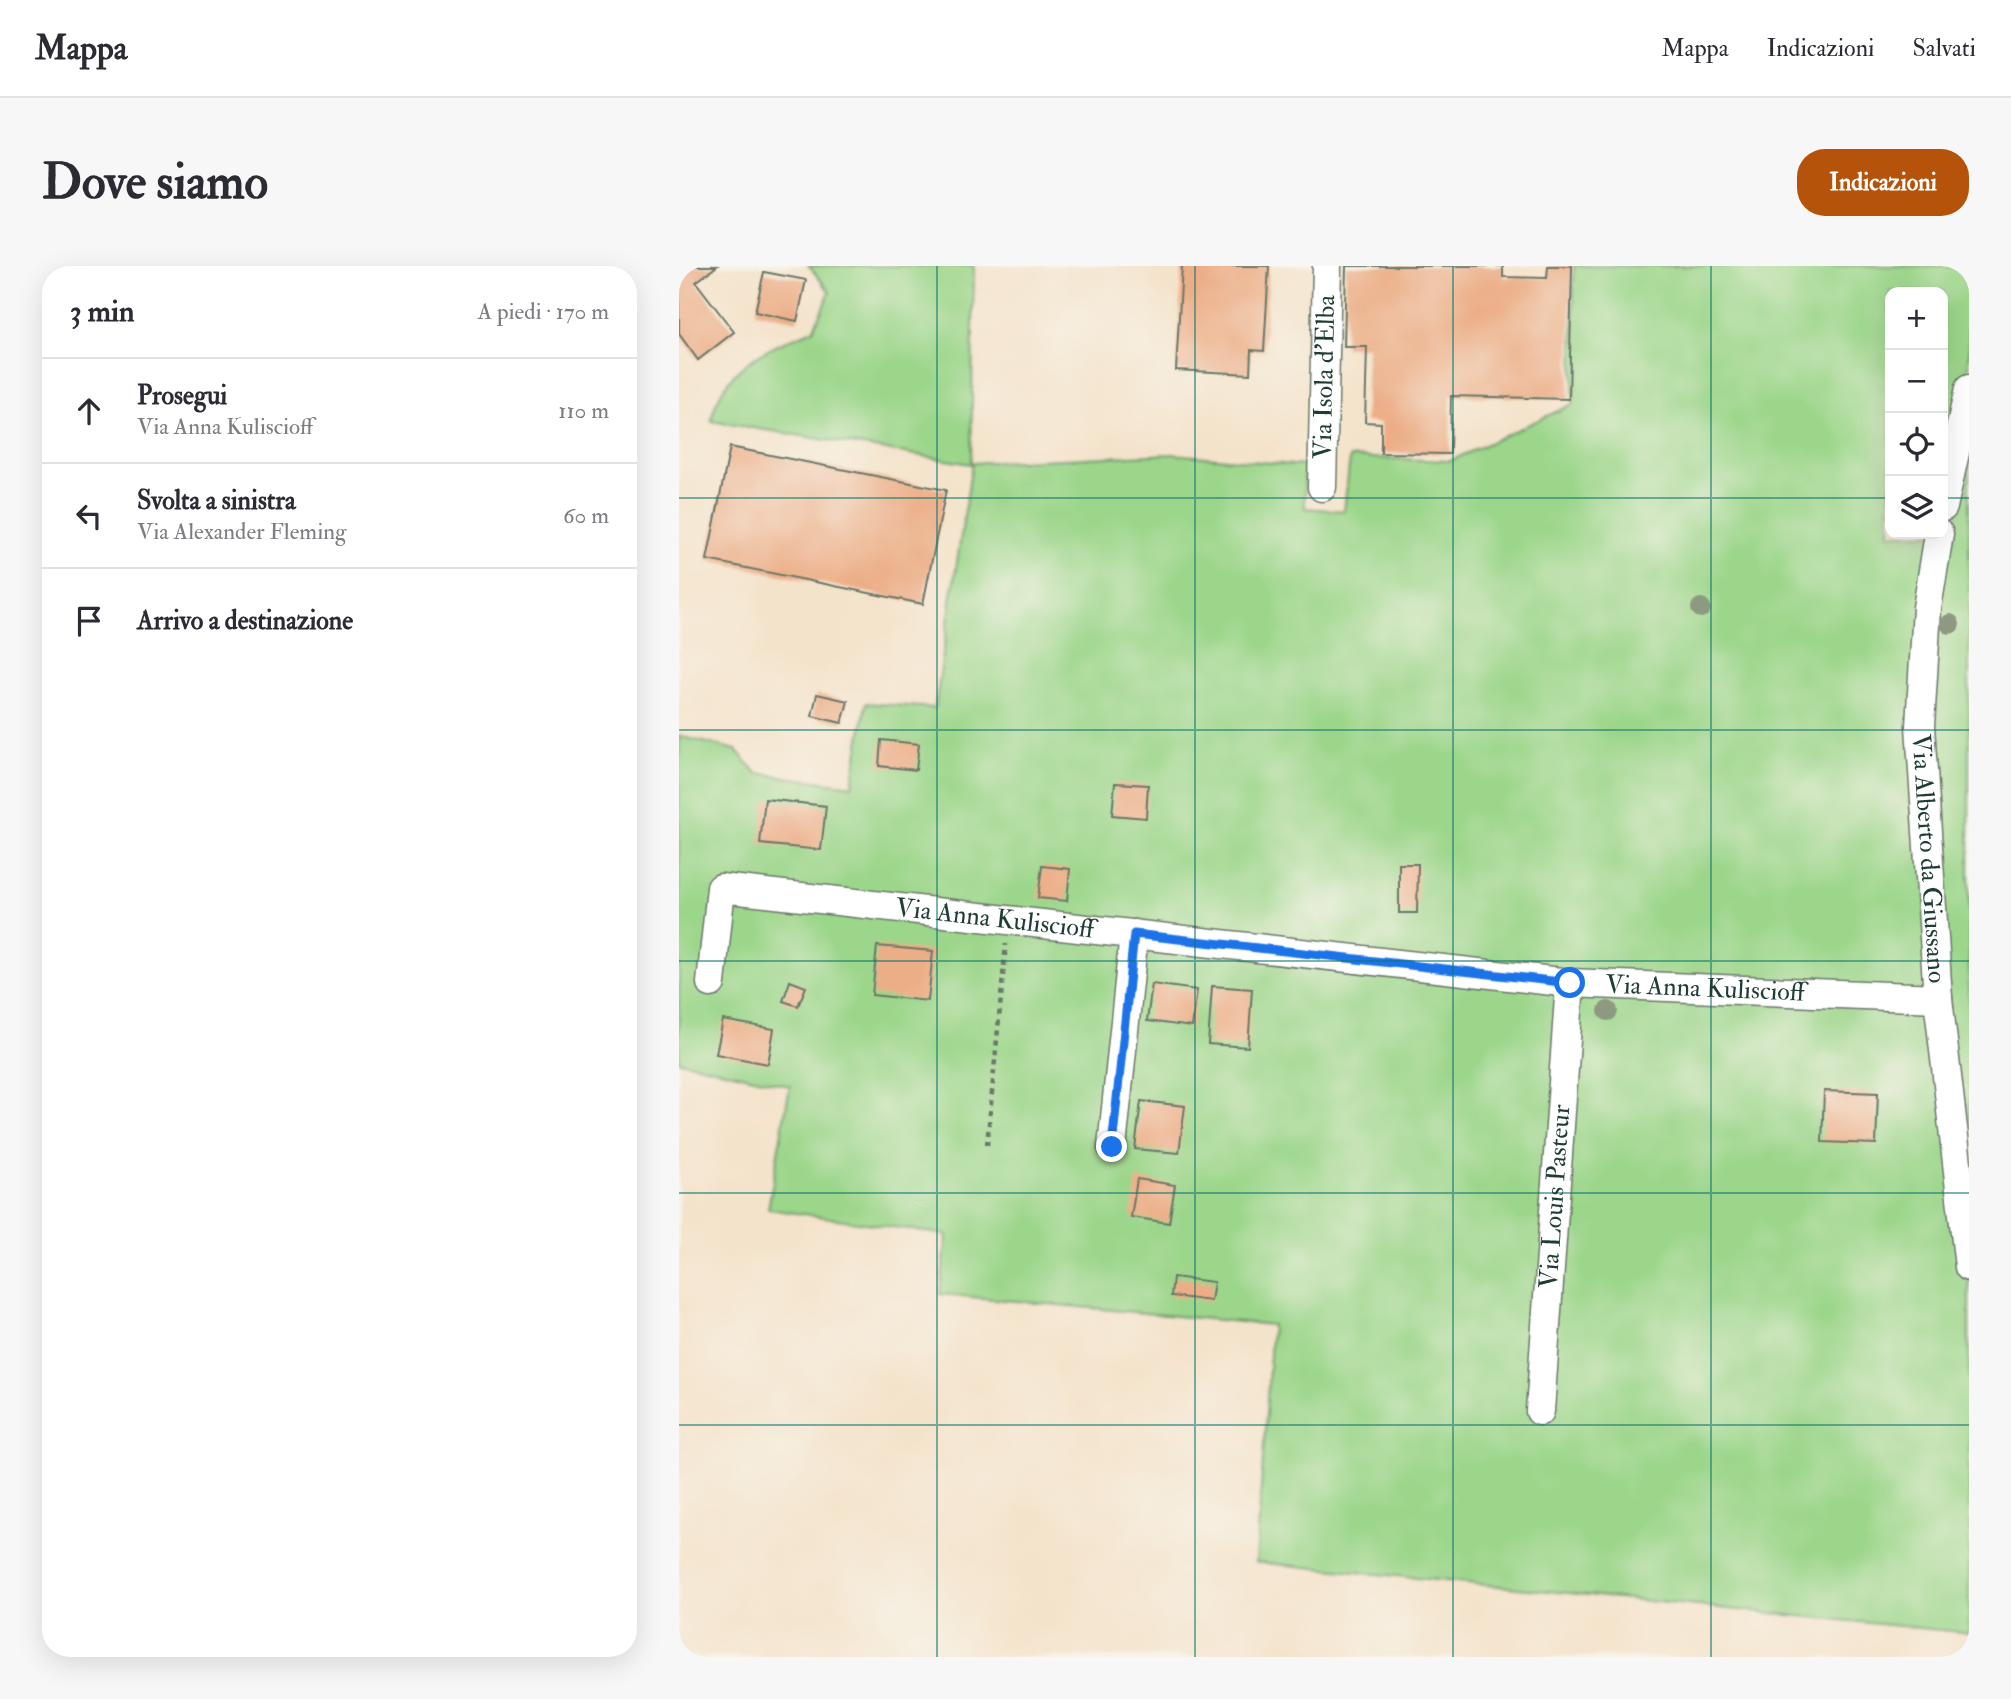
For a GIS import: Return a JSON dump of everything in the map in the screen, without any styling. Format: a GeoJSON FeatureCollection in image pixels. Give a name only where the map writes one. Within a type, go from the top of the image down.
{"type":"FeatureCollection","features":[{"type":"Feature","properties":{"kind":"street","name":"Via Isola d'Elba"},"geometry":{"type":"LineString","coordinates":[[1322,487],[1327,266]]}},
{"type":"Feature","properties":{"kind":"street"},"geometry":{"type":"LineString","coordinates":[[1948,484],[1969,389]]}},
{"type":"Feature","properties":{"kind":"street","name":"Via Alberto da Giussano"},"geometry":{"type":"LineString","coordinates":[[1938,539],[1927,608],[1920,726],[1938,998],[1969,1267]]}},
{"type":"Feature","properties":{"kind":"street","name":"Via Anna Kuliscioff"},"geometry":{"type":"LineString","coordinates":[[711,983],[722,888],[1570,983],[1938,998]]}},
{"type":"Feature","properties":{"kind":"street"},"geometry":{"type":"LineString","coordinates":[[1112,1147],[1134,934]]}},
{"type":"Feature","properties":{"kind":"street","name":"Via Louis Pasteur"},"geometry":{"type":"LineString","coordinates":[[1540,1411],[1570,983]]}},
{"type":"Feature","properties":{"kind":"path"},"geometry":{"type":"LineString","coordinates":[[987,1145],[1008,920]]}},
{"type":"Feature","properties":{"kind":"green space"},"geometry":{"type":"Polygon","coordinates":[[[809,266],[974,266],[971,464],[711,421],[725,386],[736,373],[763,352],[813,330],[830,292],[809,266]]]}},
{"type":"Feature","properties":{"kind":"green space"},"geometry":{"type":"Polygon","coordinates":[[[1574,266],[1969,266],[1969,1633],[1256,1562],[1272,1325],[940,1294],[947,1235],[768,1209],[790,1086],[679,1061],[679,736],[736,750],[757,773],[852,786],[866,703],[935,708],[972,463],[1173,454],[1304,466],[1305,508],[1344,511],[1350,457],[1450,461],[1573,404],[1574,266]]]}},
{"type":"Feature","properties":{"kind":"building"},"geometry":{"type":"Polygon","coordinates":[[[679,266],[717,266],[696,282],[734,332],[698,360],[679,334],[679,266]]]}},
{"type":"Feature","properties":{"kind":"building"},"geometry":{"type":"Polygon","coordinates":[[[1182,266],[1269,266],[1264,351],[1251,350],[1250,374],[1176,370],[1182,266]]]}},
{"type":"Feature","properties":{"kind":"building"},"geometry":{"type":"Polygon","coordinates":[[[1346,266],[1503,266],[1503,277],[1547,278],[1548,266],[1572,266],[1569,399],[1451,396],[1450,454],[1381,453],[1381,423],[1365,422],[1367,347],[1344,347],[1346,266]]]}},
{"type":"Feature","properties":{"kind":"building"},"geometry":{"type":"Polygon","coordinates":[[[764,272],[806,280],[797,321],[755,312],[764,272]]]}},
{"type":"Feature","properties":{"kind":"building"},"geometry":{"type":"Polygon","coordinates":[[[730,447],[946,490],[923,604],[707,560],[730,447]]]}},
{"type":"Feature","properties":{"kind":"building"},"geometry":{"type":"Polygon","coordinates":[[[817,694],[848,701],[842,723],[812,716],[817,694]]]}},
{"type":"Feature","properties":{"kind":"building"},"geometry":{"type":"Polygon","coordinates":[[[881,740],[919,744],[916,770],[879,766],[881,740]]]}},
{"type":"Feature","properties":{"kind":"building"},"geometry":{"type":"Polygon","coordinates":[[[1115,783],[1148,785],[1146,818],[1112,815],[1115,783]]]}},
{"type":"Feature","properties":{"kind":"building"},"geometry":{"type":"Polygon","coordinates":[[[765,799],[826,806],[821,850],[760,844],[765,799]]]}},
{"type":"Feature","properties":{"kind":"building"},"geometry":{"type":"Polygon","coordinates":[[[1399,864],[1418,864],[1417,913],[1399,913],[1399,864]]]}},
{"type":"Feature","properties":{"kind":"building"},"geometry":{"type":"Polygon","coordinates":[[[1042,866],[1070,869],[1067,901],[1038,898],[1042,866]]]}},
{"type":"Feature","properties":{"kind":"building"},"geometry":{"type":"Polygon","coordinates":[[[877,946],[933,951],[928,1001],[872,995],[877,946]]]}},
{"type":"Feature","properties":{"kind":"building"},"geometry":{"type":"Polygon","coordinates":[[[790,981],[806,987],[798,1006],[783,1001],[790,981]]]}},
{"type":"Feature","properties":{"kind":"building"},"geometry":{"type":"Polygon","coordinates":[[[1152,984],[1197,990],[1192,1027],[1147,1021],[1152,984]]]}},
{"type":"Feature","properties":{"kind":"building"},"geometry":{"type":"Polygon","coordinates":[[[1212,986],[1252,989],[1248,1047],[1208,1044],[1212,986]]]}},
{"type":"Feature","properties":{"kind":"building"},"geometry":{"type":"Polygon","coordinates":[[[723,1020],[774,1029],[768,1064],[716,1054],[723,1020]]]}},
{"type":"Feature","properties":{"kind":"building"},"geometry":{"type":"Polygon","coordinates":[[[1824,1091],[1878,1093],[1876,1144],[1822,1142],[1824,1091]]]}},
{"type":"Feature","properties":{"kind":"building"},"geometry":{"type":"Polygon","coordinates":[[[1141,1101],[1185,1106],[1179,1153],[1135,1149],[1141,1101]]]}},
{"type":"Feature","properties":{"kind":"building"},"geometry":{"type":"Polygon","coordinates":[[[1137,1179],[1175,1185],[1169,1223],[1131,1217],[1137,1179]]]}},
{"type":"Feature","properties":{"kind":"building"},"geometry":{"type":"Polygon","coordinates":[[[1173,1277],[1214,1282],[1211,1301],[1171,1296],[1173,1277]]]}},
{"type":"Feature","properties":{"kind":"route"},"geometry":{"type":"LineString","coordinates":[[1112,1147],[1134,934],[1570,983]]}}]}
